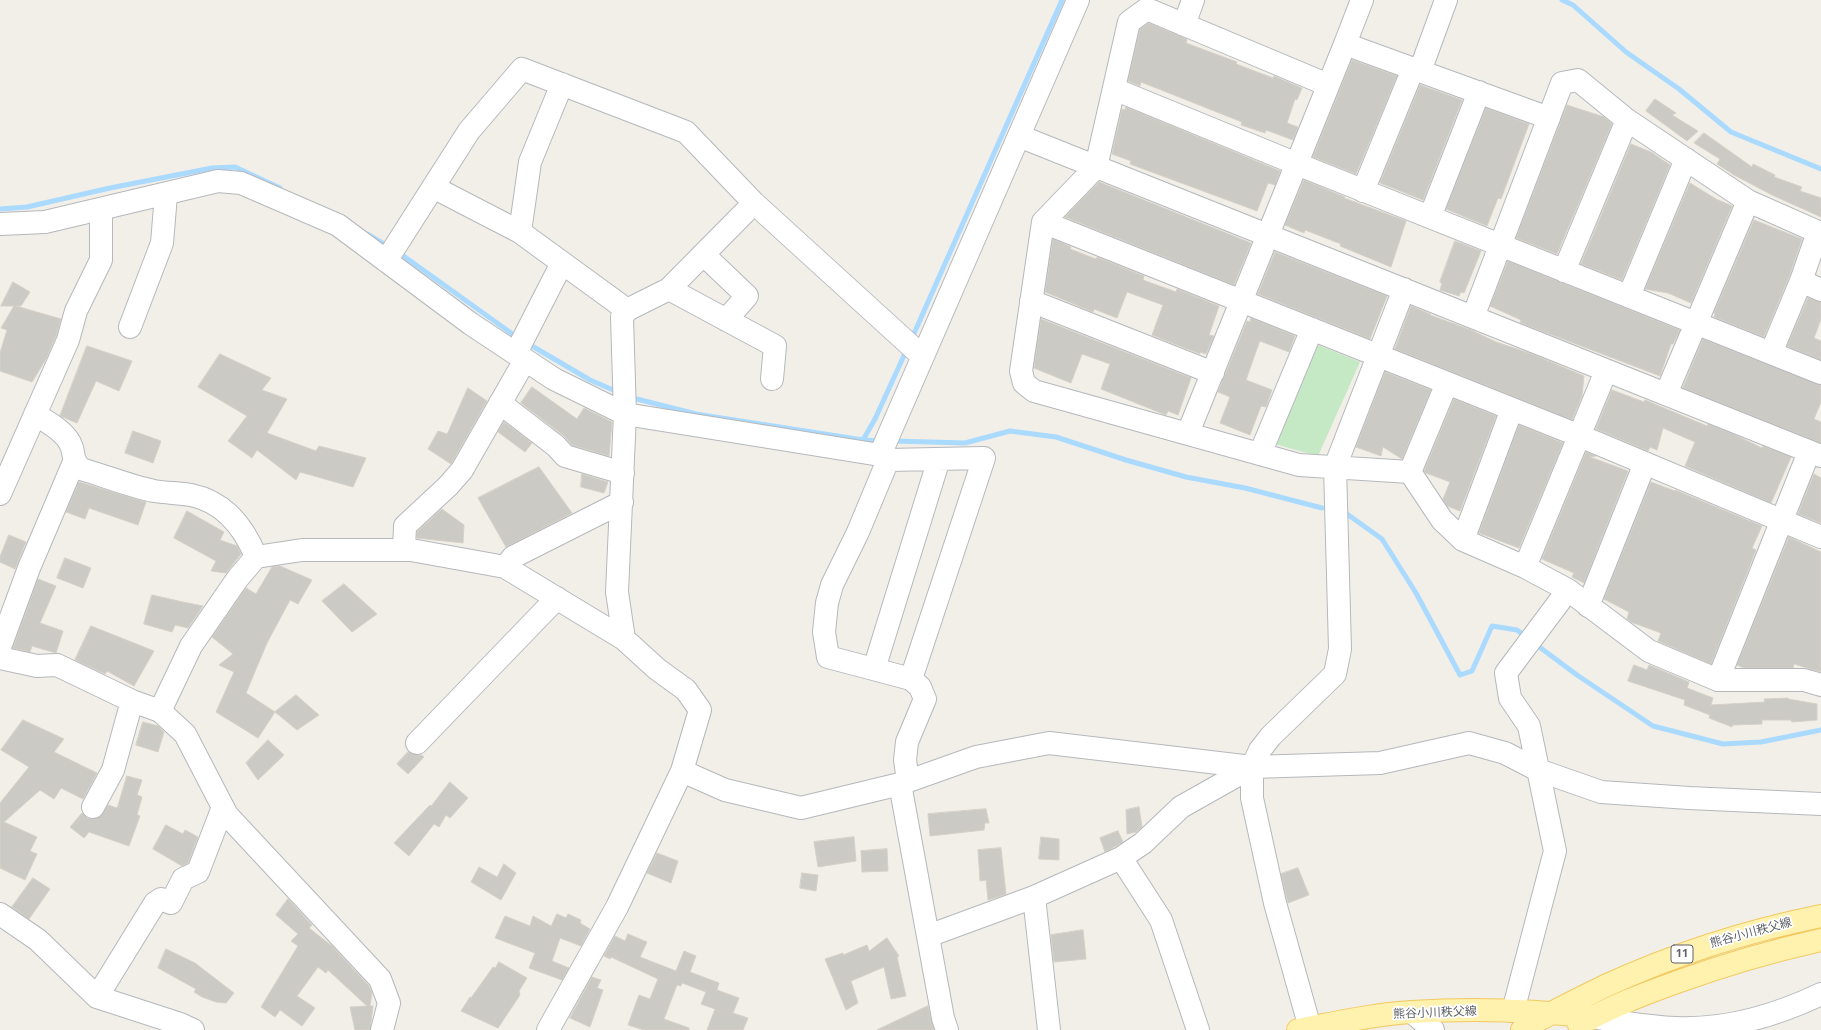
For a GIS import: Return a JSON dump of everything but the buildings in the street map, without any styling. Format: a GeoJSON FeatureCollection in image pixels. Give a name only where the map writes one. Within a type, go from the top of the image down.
{"type":"FeatureCollection","features":[{"type":"Feature","properties":{"kind":"main road","name":"熊谷小川秩父線"},"geometry":{"type":"LineString","coordinates":[[1550,1012],[1645,968],[1692,949],[1743,934],[1821,916]]}},
{"type":"Feature","properties":{"kind":"main road","name":"熊谷小川秩父線"},"geometry":{"type":"LineString","coordinates":[[1304,1029],[1412,1012],[1550,1012],[1592,1018],[1646,993],[1700,974],[1752,958],[1821,940]]}},
{"type":"Feature","properties":{"kind":"main road"},"geometry":{"type":"LineString","coordinates":[[1522,1030],[1550,1012]]}},
{"type":"Feature","properties":{"kind":"main road"},"geometry":{"type":"LineString","coordinates":[[1571,1030],[1592,1018]]}},
{"type":"Feature","properties":{"kind":"street"},"geometry":{"type":"LineString","coordinates":[[947,1030],[928,936],[904,783],[907,742],[925,699],[920,687],[911,679],[828,657],[824,632],[827,603],[832,585],[858,532],[890,430],[1078,0]]}},
{"type":"Feature","properties":{"kind":"street"},"geometry":{"type":"LineString","coordinates":[[1184,25],[1193,0]]}},
{"type":"Feature","properties":{"kind":"street"},"geometry":{"type":"LineString","coordinates":[[1188,433],[1362,0]]}},
{"type":"Feature","properties":{"kind":"street"},"geometry":{"type":"LineString","coordinates":[[1363,191],[1417,70],[1446,0]]}},
{"type":"Feature","properties":{"kind":"street"},"geometry":{"type":"LineString","coordinates":[[1328,85],[1147,9],[1128,22],[1096,167],[1043,222],[1021,371],[1024,383],[1034,391],[1299,465],[1410,472]]}},
{"type":"Feature","properties":{"kind":"street"},"geometry":{"type":"LineString","coordinates":[[1345,44],[1549,118]]}},
{"type":"Feature","properties":{"kind":"street"},"geometry":{"type":"LineString","coordinates":[[386,261],[469,131],[522,69],[686,132],[754,203],[922,356]]}},
{"type":"Feature","properties":{"kind":"street"},"geometry":{"type":"LineString","coordinates":[[1473,317],[1562,83],[1578,80],[1627,120],[1748,201],[1818,232],[1801,281],[1771,353]]}},
{"type":"Feature","properties":{"kind":"street"},"geometry":{"type":"LineString","coordinates":[[520,232],[530,162],[562,84]]}},
{"type":"Feature","properties":{"kind":"street"},"geometry":{"type":"LineString","coordinates":[[1114,89],[1363,191],[1821,373]]}},
{"type":"Feature","properties":{"kind":"street"},"geometry":{"type":"LineString","coordinates":[[1430,217],[1479,92]]}},
{"type":"Feature","properties":{"kind":"street"},"geometry":{"type":"LineString","coordinates":[[1564,271],[1627,120]]}},
{"type":"Feature","properties":{"kind":"street"},"geometry":{"type":"LineString","coordinates":[[1019,136],[1815,454],[1781,521],[1718,680]]}},
{"type":"Feature","properties":{"kind":"street"},"geometry":{"type":"LineString","coordinates":[[1629,296],[1686,159]]}},
{"type":"Feature","properties":{"kind":"street"},"geometry":{"type":"LineString","coordinates":[[0,224],[45,222],[166,195],[218,181],[241,183],[338,225],[471,324],[521,357],[554,378],[625,414],[883,455],[939,459],[984,458],[911,679]]}},
{"type":"Feature","properties":{"kind":"street"},"geometry":{"type":"LineString","coordinates":[[433,187],[520,232],[627,310]]}},
{"type":"Feature","properties":{"kind":"street"},"geometry":{"type":"LineString","coordinates":[[130,328],[162,243],[166,195]]}},
{"type":"Feature","properties":{"kind":"street"},"geometry":{"type":"LineString","coordinates":[[1666,394],[1748,201]]}},
{"type":"Feature","properties":{"kind":"street"},"geometry":{"type":"LineString","coordinates":[[624,638],[616,592],[622,502],[625,414],[622,317],[627,310],[669,289],[754,203]]}},
{"type":"Feature","properties":{"kind":"street"},"geometry":{"type":"LineString","coordinates":[[0,494],[68,340],[76,311],[101,260],[101,210]]}},
{"type":"Feature","properties":{"kind":"street"},"geometry":{"type":"LineString","coordinates":[[1043,222],[1580,436],[1821,537]]}},
{"type":"Feature","properties":{"kind":"street"},"geometry":{"type":"LineString","coordinates":[[704,255],[747,296],[726,320]]}},
{"type":"Feature","properties":{"kind":"street"},"geometry":{"type":"LineString","coordinates":[[404,550],[405,526],[448,486],[462,470],[500,403],[562,263]]}},
{"type":"Feature","properties":{"kind":"street"},"geometry":{"type":"LineString","coordinates":[[1801,281],[1821,290]]}},
{"type":"Feature","properties":{"kind":"street"},"geometry":{"type":"LineString","coordinates":[[669,289],[775,346],[772,379]]}},
{"type":"Feature","properties":{"kind":"street"},"geometry":{"type":"LineString","coordinates":[[1304,1029],[1252,798],[1252,767],[1260,750],[1272,736],[1335,674],[1340,649],[1335,467],[1404,289]]}},
{"type":"Feature","properties":{"kind":"street"},"geometry":{"type":"LineString","coordinates":[[1031,301],[1213,373]]}},
{"type":"Feature","properties":{"kind":"street"},"geometry":{"type":"LineString","coordinates":[[1260,454],[1312,329]]}},
{"type":"Feature","properties":{"kind":"street"},"geometry":{"type":"LineString","coordinates":[[1525,567],[1606,371]]}},
{"type":"Feature","properties":{"kind":"street"},"geometry":{"type":"LineString","coordinates":[[1410,472],[1447,383]]}},
{"type":"Feature","properties":{"kind":"street"},"geometry":{"type":"LineString","coordinates":[[500,403],[556,446],[565,456],[623,473]]}},
{"type":"Feature","properties":{"kind":"street"},"geometry":{"type":"LineString","coordinates":[[1463,540],[1512,409]]}},
{"type":"Feature","properties":{"kind":"street"},"geometry":{"type":"LineString","coordinates":[[35,414],[56,428],[70,444],[74,462],[81,469],[153,491],[192,496],[214,504],[236,520],[248,537],[256,557]]}},
{"type":"Feature","properties":{"kind":"street"},"geometry":{"type":"LineString","coordinates":[[874,669],[939,459]]}},
{"type":"Feature","properties":{"kind":"street"},"geometry":{"type":"LineString","coordinates":[[0,647],[29,568],[74,462]]}},
{"type":"Feature","properties":{"kind":"street"},"geometry":{"type":"LineString","coordinates":[[1588,606],[1645,463]]}},
{"type":"Feature","properties":{"kind":"street"},"geometry":{"type":"LineString","coordinates":[[1410,472],[1442,520],[1463,540],[1525,567],[1568,590],[1649,651],[1718,680],[1804,680],[1821,686]]}},
{"type":"Feature","properties":{"kind":"street"},"geometry":{"type":"LineString","coordinates":[[505,567],[513,558],[622,502]]}},
{"type":"Feature","properties":{"kind":"street"},"geometry":{"type":"LineString","coordinates":[[160,711],[192,646],[238,578],[256,557],[302,550],[404,550],[505,567],[624,638],[657,669],[686,690],[700,710],[682,771],[617,907],[548,1030]]}},
{"type":"Feature","properties":{"kind":"street"},"geometry":{"type":"LineString","coordinates":[[1513,1011],[1555,851],[1529,726],[1510,698],[1506,673],[1568,590]]}},
{"type":"Feature","properties":{"kind":"street"},"geometry":{"type":"LineString","coordinates":[[417,743],[557,598]]}},
{"type":"Feature","properties":{"kind":"street"},"geometry":{"type":"LineString","coordinates":[[0,658],[37,666],[57,664],[132,701],[160,711],[185,734],[227,815],[380,979],[389,1003],[382,1030]]}},
{"type":"Feature","properties":{"kind":"street"},"geometry":{"type":"LineString","coordinates":[[93,807],[113,770],[132,701]]}},
{"type":"Feature","properties":{"kind":"street"},"geometry":{"type":"LineString","coordinates":[[682,771],[725,790],[802,808],[904,783],[976,757],[1049,743],[1252,767],[1380,763],[1469,743],[1505,753],[1538,770],[1601,792],[1821,804]]}},
{"type":"Feature","properties":{"kind":"street"},"geometry":{"type":"LineString","coordinates":[[928,936],[1034,897],[1121,858],[1143,843],[1181,807],[1252,767]]}},
{"type":"Feature","properties":{"kind":"street"},"geometry":{"type":"LineString","coordinates":[[97,997],[155,903],[161,899],[171,903],[182,879],[198,872],[223,807]]}},
{"type":"Feature","properties":{"kind":"street"},"geometry":{"type":"LineString","coordinates":[[1121,858],[1161,920],[1198,1030]]}},
{"type":"Feature","properties":{"kind":"street"},"geometry":{"type":"LineString","coordinates":[[1034,897],[1049,1030]]}},
{"type":"Feature","properties":{"kind":"street"},"geometry":{"type":"LineString","coordinates":[[0,914],[38,940],[97,997],[180,1024],[193,1030]]}},
{"type":"Feature","properties":{"kind":"street"},"geometry":{"type":"LineString","coordinates":[[1592,1018],[1677,1028],[1711,1027],[1745,1021],[1800,1004],[1821,994]]}},
{"type":"Feature","properties":{"kind":"street"},"geometry":{"type":"LineString","coordinates":[[1412,1012],[1433,1030]]}},
{"type":"Feature","properties":{"kind":"green space"},"geometry":{"type":"Polygon","coordinates":[[[1313,343],[1360,362],[1318,456],[1271,443],[1313,343]]]}},
{"type":"Feature","properties":{"kind":"waterway"},"geometry":{"type":"LineString","coordinates":[[912,338],[1062,0]]}},
{"type":"Feature","properties":{"kind":"waterway"},"geometry":{"type":"LineString","coordinates":[[1562,0],[1573,5],[1626,52],[1679,89],[1731,132],[1821,169]]}},
{"type":"Feature","properties":{"kind":"waterway"},"geometry":{"type":"LineString","coordinates":[[0,209],[27,207],[110,188],[212,168],[235,167],[280,188]]}},
{"type":"Feature","properties":{"kind":"waterway"},"geometry":{"type":"LineString","coordinates":[[367,234],[389,247]]}},
{"type":"Feature","properties":{"kind":"waterway"},"geometry":{"type":"LineString","coordinates":[[398,252],[518,338]]}},
{"type":"Feature","properties":{"kind":"waterway"},"geometry":{"type":"LineString","coordinates":[[527,343],[590,380],[618,392]]}},
{"type":"Feature","properties":{"kind":"waterway"},"geometry":{"type":"LineString","coordinates":[[863,440],[875,419],[907,349]]}},
{"type":"Feature","properties":{"kind":"waterway"},"geometry":{"type":"LineString","coordinates":[[629,397],[696,414],[863,440],[881,441]]}},
{"type":"Feature","properties":{"kind":"waterway"},"geometry":{"type":"LineString","coordinates":[[893,441],[965,443],[1010,431],[1056,437],[1126,460],[1186,477],[1245,488],[1322,508]]}},
{"type":"Feature","properties":{"kind":"waterway"},"geometry":{"type":"LineString","coordinates":[[1347,514],[1382,539],[1416,593],[1460,675],[1472,671],[1492,626],[1517,630],[1526,637]]}},
{"type":"Feature","properties":{"kind":"waterway"},"geometry":{"type":"LineString","coordinates":[[1534,643],[1577,675],[1653,726],[1723,744],[1761,742],[1821,730]]}}]}
